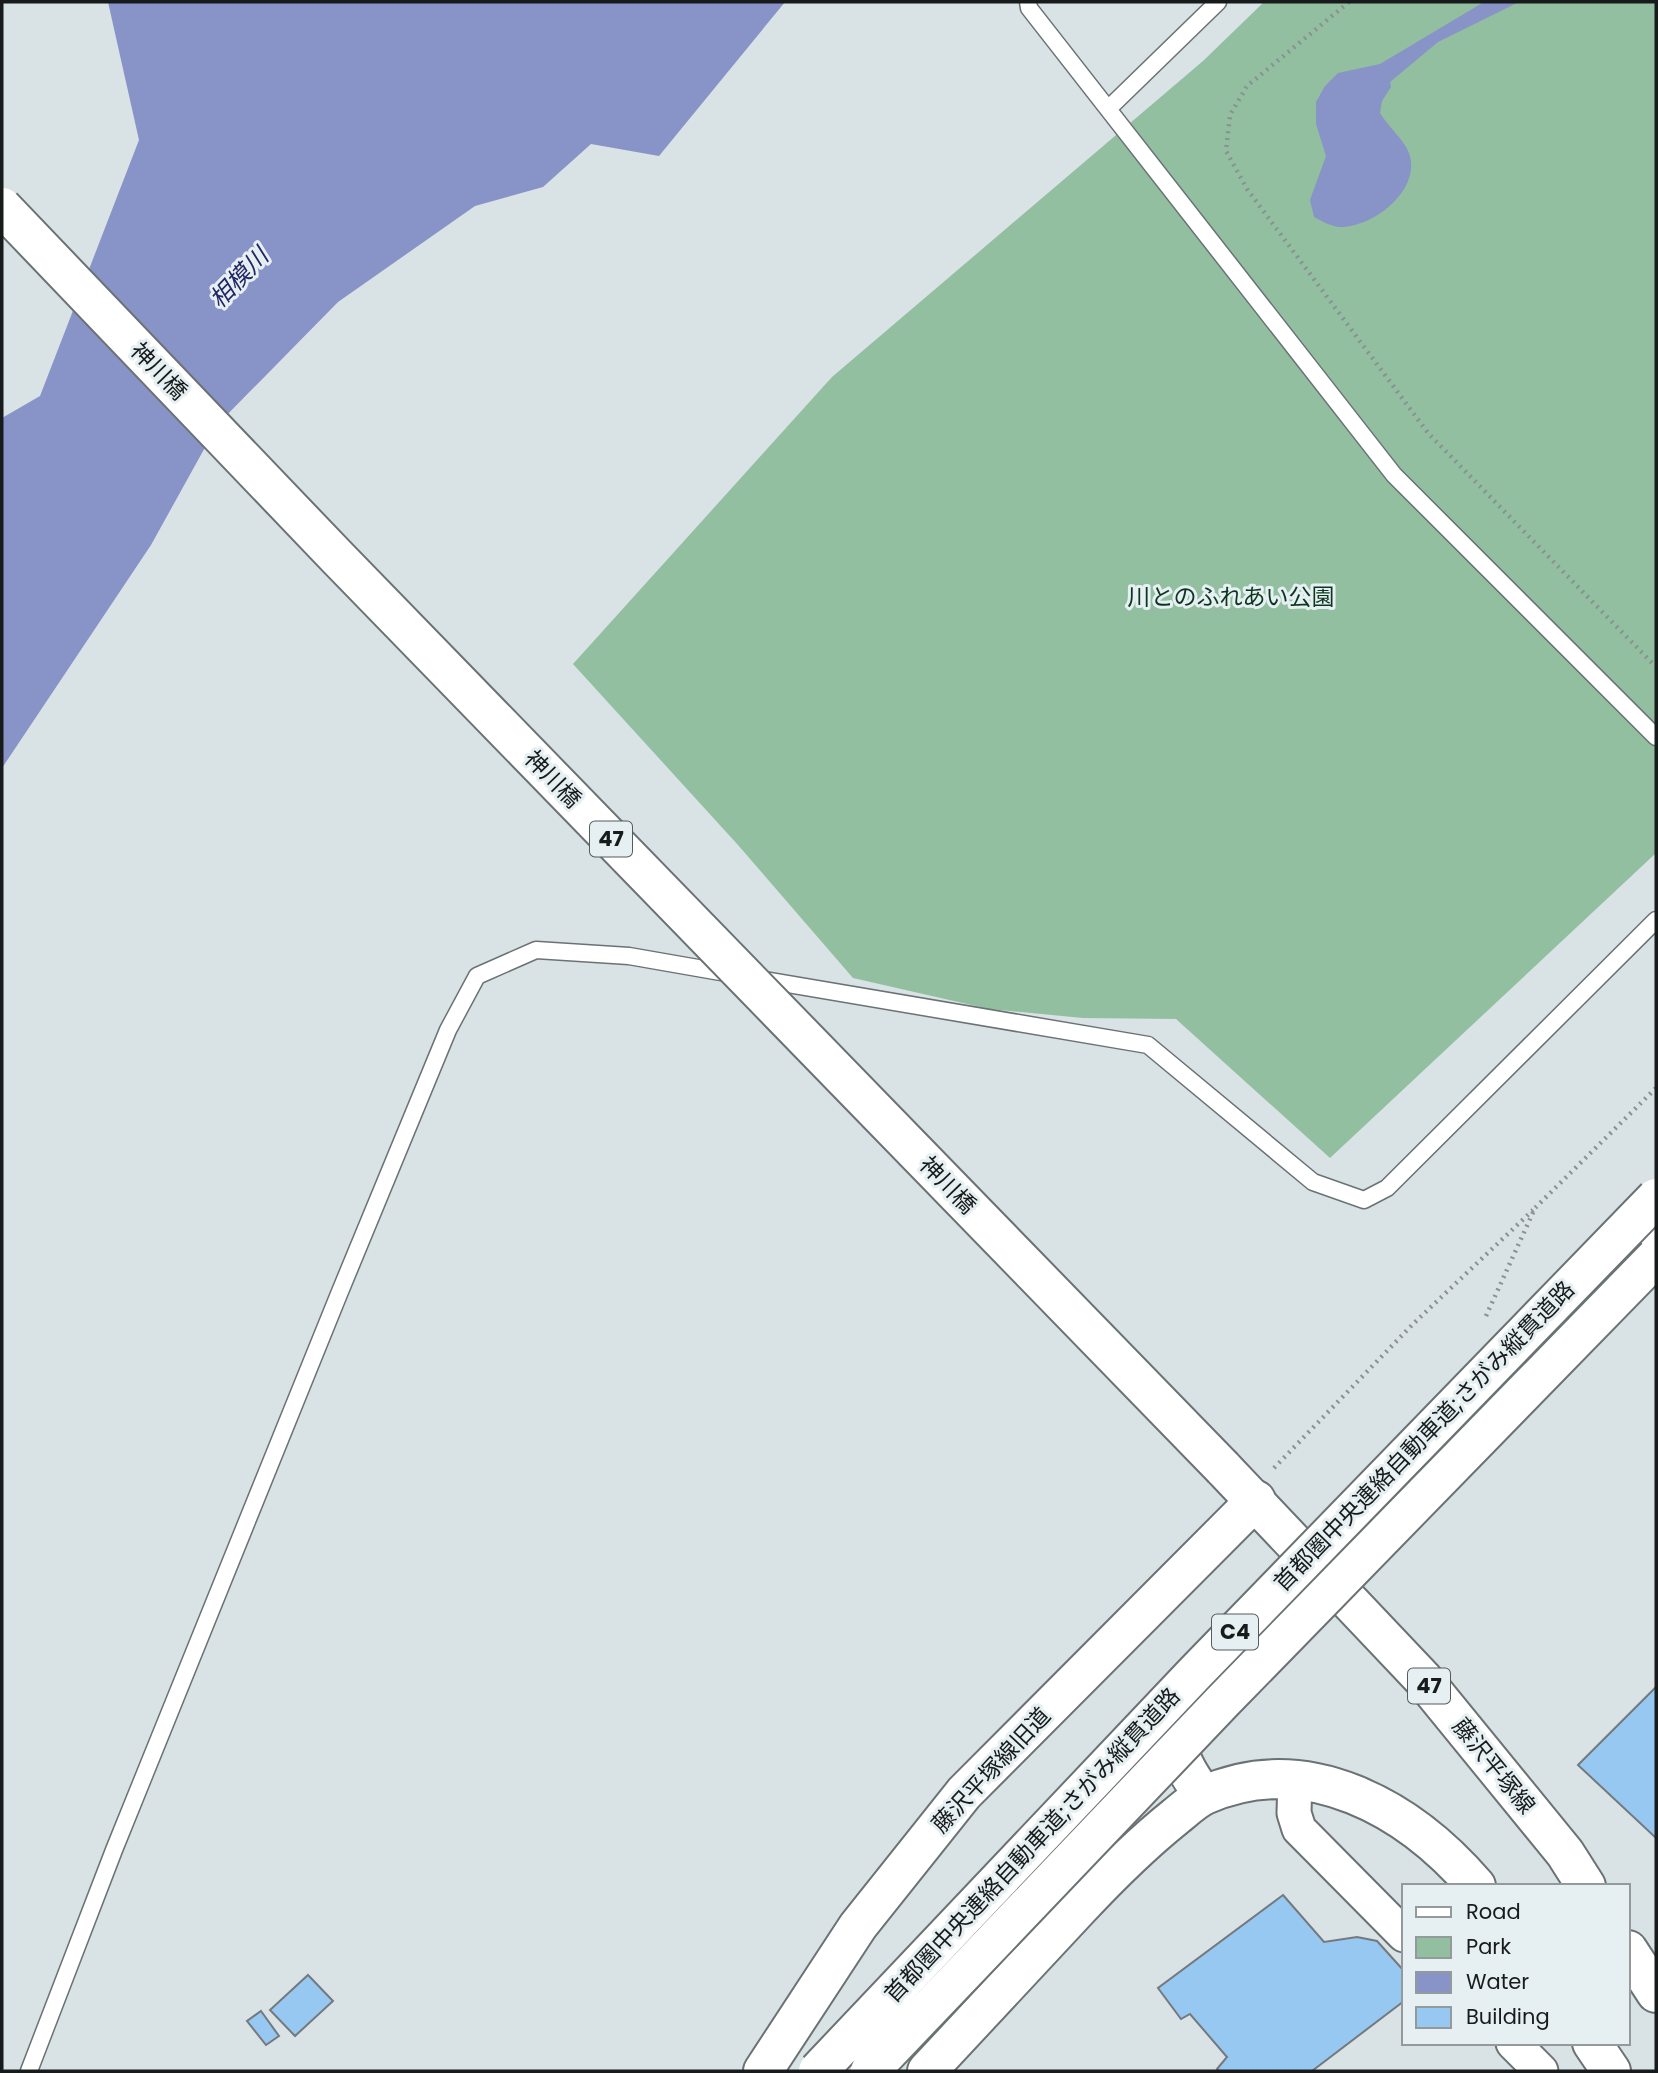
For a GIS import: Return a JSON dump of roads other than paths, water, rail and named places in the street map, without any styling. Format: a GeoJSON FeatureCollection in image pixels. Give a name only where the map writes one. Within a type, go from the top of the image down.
{"type":"FeatureCollection","features":[{"type":"Feature","properties":{"kind":"main road","name":"神川橋"},"geometry":{"type":"LineString","coordinates":[[2,207],[355,576],[1243,1487]]}},
{"type":"Feature","properties":{"kind":"main road","name":"首都圏中央連絡自動車道;さがみ縦貫道路"},"geometry":{"type":"LineString","coordinates":[[818,2071],[1195,1673],[1656,1198]]}},
{"type":"Feature","properties":{"kind":"main road"},"geometry":{"type":"LineString","coordinates":[[1349,1537],[1656,1234]]}},
{"type":"Feature","properties":{"kind":"main road","name":"首都圏中央連絡自動車道;さがみ縦貫道路"},"geometry":{"type":"LineString","coordinates":[[870,2071],[1223,1700],[1656,1256]]}},
{"type":"Feature","properties":{"kind":"main road","name":"藤沢平塚線"},"geometry":{"type":"LineString","coordinates":[[1243,1487],[1423,1679],[1565,1853],[1585,1884]]}},
{"type":"Feature","properties":{"kind":"main road","name":"藤沢平塚線旧道"},"geometry":{"type":"LineString","coordinates":[[758,2070],[858,1926],[964,1793],[1243,1487]]}},
{"type":"Feature","properties":{"kind":"main road"},"geometry":{"type":"LineString","coordinates":[[1203,1795],[1179,1759],[1180,1733],[1191,1712],[1286,1604]]}},
{"type":"Feature","properties":{"kind":"main road"},"geometry":{"type":"LineString","coordinates":[[927,2071],[1134,1850],[1203,1795],[1264,1778],[1296,1778],[1331,1785],[1364,1797],[1400,1817],[1458,1865],[1474,1884]]}},
{"type":"Feature","properties":{"kind":"main road"},"geometry":{"type":"LineString","coordinates":[[1630,1953],[1656,1993]]}},
{"type":"Feature","properties":{"kind":"main road"},"geometry":{"type":"LineString","coordinates":[[1593,2045],[1611,2071]]}},
{"type":"Feature","properties":{"kind":"street"},"geometry":{"type":"LineString","coordinates":[[1296,1778],[1294,1813],[1299,1829],[1402,1932]]}},
{"type":"Feature","properties":{"kind":"street"},"geometry":{"type":"LineString","coordinates":[[1515,2045],[1541,2071]]}},
{"type":"Feature","properties":{"kind":"lane"},"geometry":{"type":"LineString","coordinates":[[1028,2],[1029,8],[1395,475],[1656,737]]}},
{"type":"Feature","properties":{"kind":"lane"},"geometry":{"type":"LineString","coordinates":[[1108,109],[1218,2]]}},
{"type":"Feature","properties":{"kind":"lane"},"geometry":{"type":"LineString","coordinates":[[29,2071],[114,1850],[339,1294],[448,1030],[477,975],[536,950],[629,956],[1148,1045],[1313,1182],[1364,1200],[1387,1188],[1656,920]]}},
{"type":"Feature","properties":{"kind":"water","name":"相模川"},"geometry":{"type":"Polygon","coordinates":[[[108,2],[785,2],[659,156],[591,144],[543,187],[475,206],[338,302],[218,424],[151,545],[2,768],[2,418],[40,396],[139,140],[108,2]]]}},
{"type":"Feature","properties":{"kind":"water"},"geometry":{"type":"Polygon","coordinates":[[[1484,2],[1519,2],[1438,42],[1390,82],[1391,87],[1382,101],[1380,113],[1409,153],[1411,167],[1402,193],[1380,214],[1352,226],[1339,227],[1314,217],[1310,200],[1326,156],[1316,124],[1316,102],[1325,86],[1338,73],[1380,64],[1484,2]]]}},
{"type":"Feature","properties":{"kind":"park label","name":"川とのふれあい公園"},"geometry":{"type":"Point","coordinates":[1231,597]}}]}
